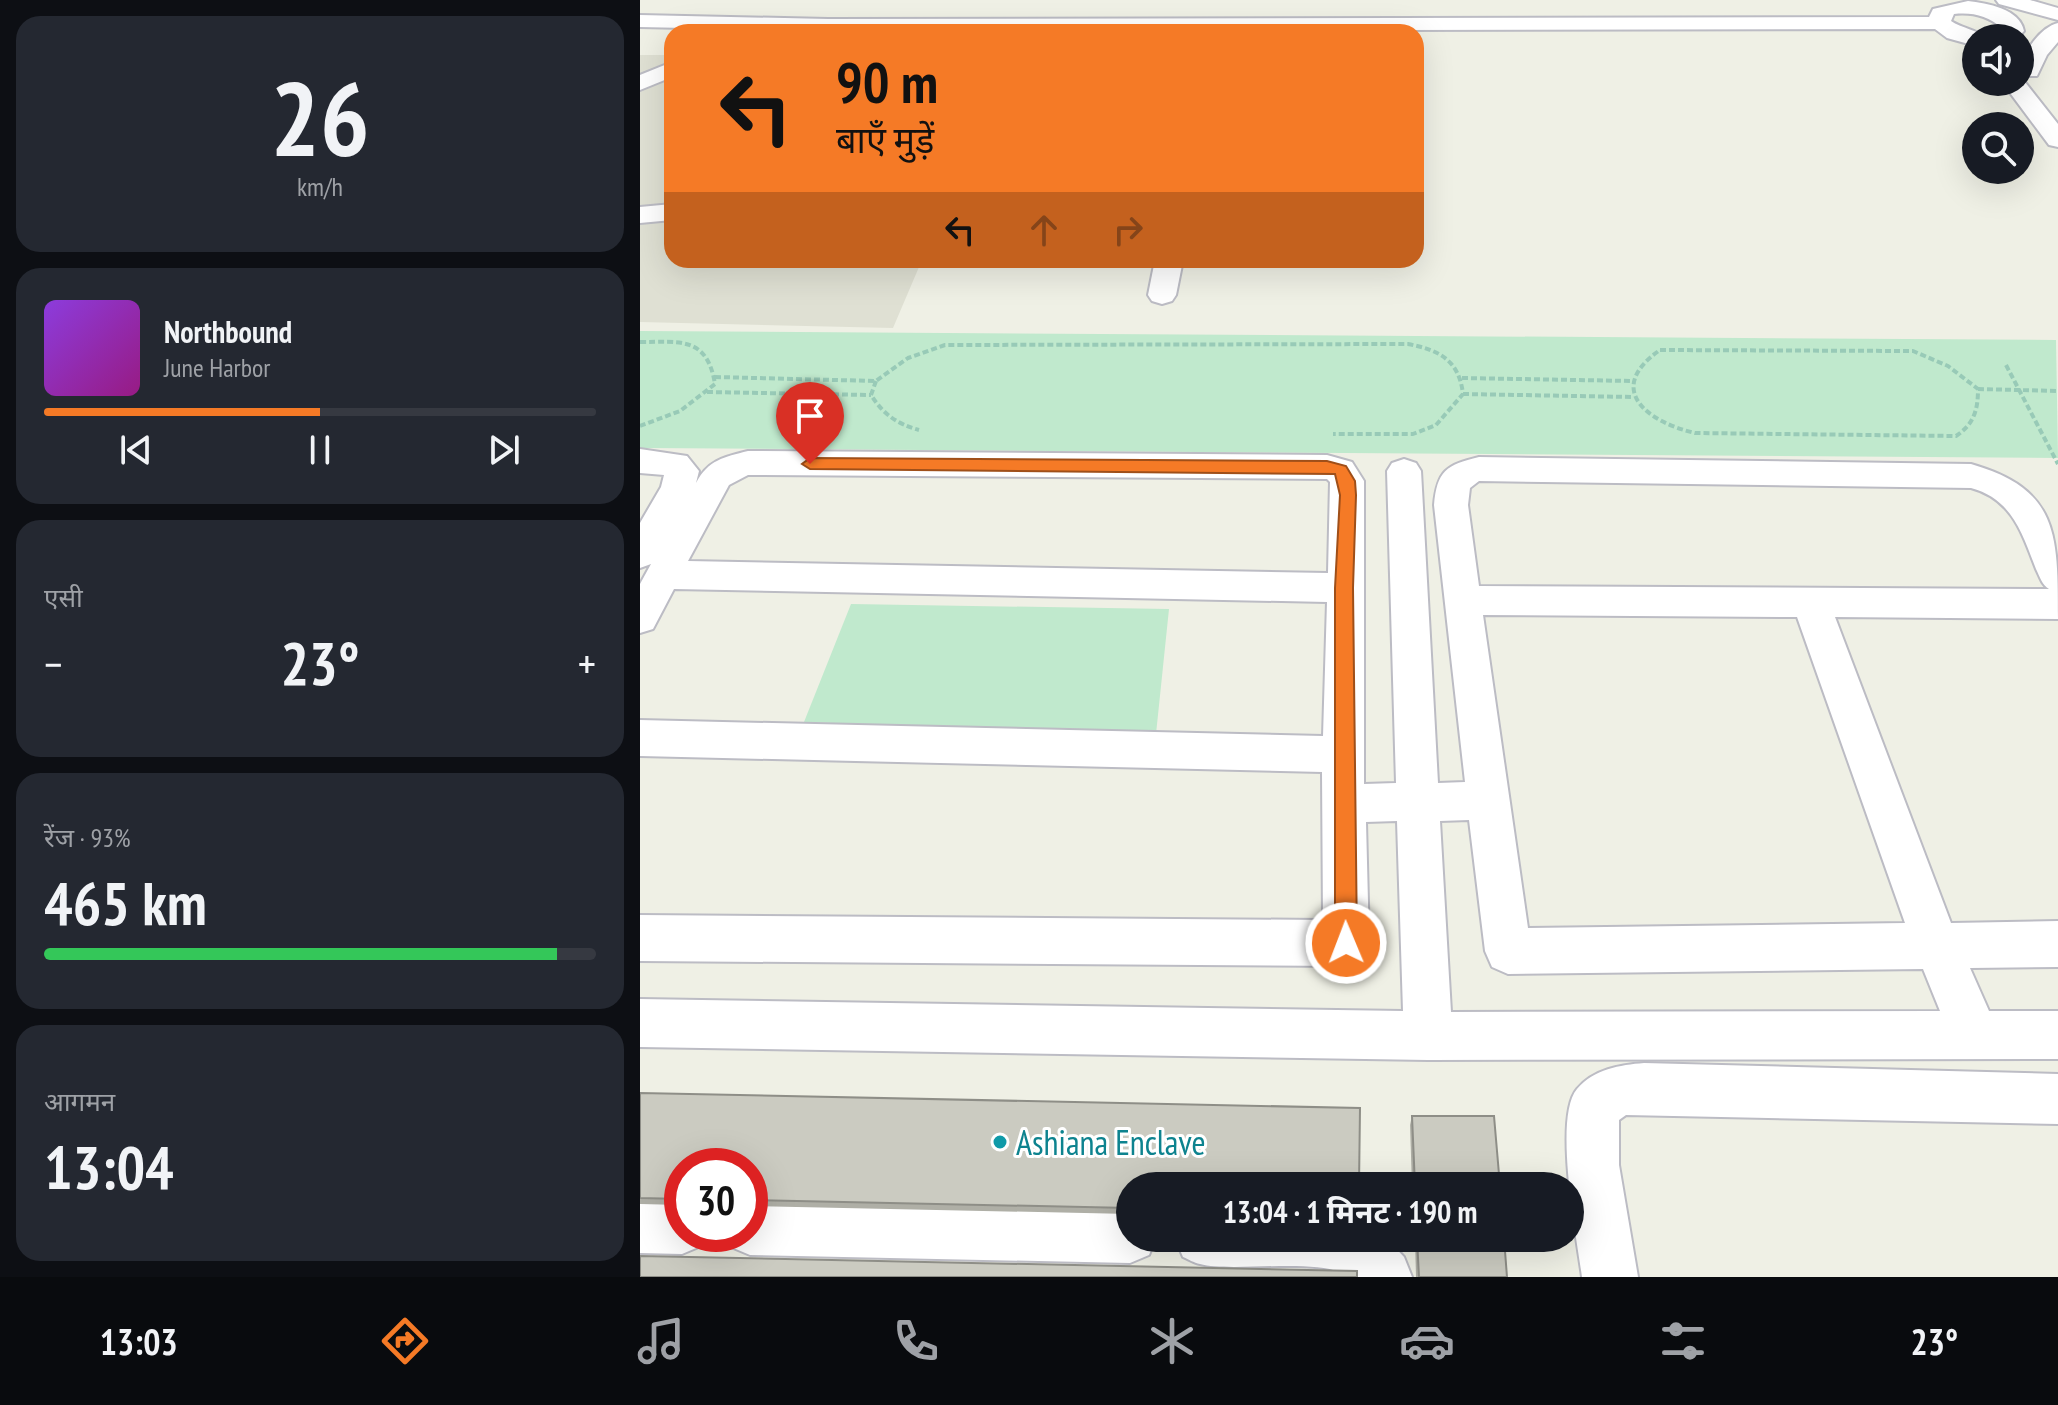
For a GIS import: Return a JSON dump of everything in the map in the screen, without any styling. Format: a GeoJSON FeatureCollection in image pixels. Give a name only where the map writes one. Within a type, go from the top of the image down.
{"type":"FeatureCollection","features":[{"type":"Feature","properties":{"kind":"street"},"geometry":{"type":"LineString","coordinates":[[984,24],[996,0]]}},
{"type":"Feature","properties":{"kind":"street"},"geometry":{"type":"LineString","coordinates":[[1336,24],[1338,0]]}},
{"type":"Feature","properties":{"kind":"street"},"geometry":{"type":"LineString","coordinates":[[1882,25],[1910,0]]}},
{"type":"Feature","properties":{"kind":"street"},"geometry":{"type":"LineString","coordinates":[[2006,0],[2058,14]]}},
{"type":"Feature","properties":{"kind":"street"},"geometry":{"type":"LineString","coordinates":[[1424,25],[1882,25],[1958,8],[2000,16],[2004,24]]}},
{"type":"Feature","properties":{"kind":"street"},"geometry":{"type":"LineString","coordinates":[[1958,8],[1955,33],[1962,35]]}},
{"type":"Feature","properties":{"kind":"street"},"geometry":{"type":"LineString","coordinates":[[640,21],[678,24]]}},
{"type":"Feature","properties":{"kind":"street"},"geometry":{"type":"LineString","coordinates":[[1882,25],[1962,56]]}},
{"type":"Feature","properties":{"kind":"street"},"geometry":{"type":"LineString","coordinates":[[2034,28],[2058,26]]}},
{"type":"Feature","properties":{"kind":"street"},"geometry":{"type":"LineString","coordinates":[[2034,56],[2058,26]]}},
{"type":"Feature","properties":{"kind":"street"},"geometry":{"type":"LineString","coordinates":[[2034,84],[2058,108]]}},
{"type":"Feature","properties":{"kind":"street"},"geometry":{"type":"LineString","coordinates":[[2034,95],[2058,140]]}},
{"type":"Feature","properties":{"kind":"street"},"geometry":{"type":"LineString","coordinates":[[640,215],[664,213]]}},
{"type":"Feature","properties":{"kind":"street"},"geometry":{"type":"LineString","coordinates":[[1162,295],[1167,268]]}},
{"type":"Feature","properties":{"kind":"street"},"geometry":{"type":"LineString","coordinates":[[640,461],[675,464],[682,471],[651,564],[640,618]]}},
{"type":"Feature","properties":{"kind":"street"},"geometry":{"type":"LineString","coordinates":[[640,938],[1346,943],[1343,754],[1347,481],[1340,470],[1327,467],[748,463],[728,468],[716,477],[651,564]]}},
{"type":"Feature","properties":{"kind":"street"},"geometry":{"type":"LineString","coordinates":[[2058,578],[2023,501],[2010,488],[1994,480],[1971,476],[1479,469],[1467,472],[1453,483],[1451,505],[1462,600],[1508,951],[2058,944]]}},
{"type":"Feature","properties":{"kind":"street"},"geometry":{"type":"LineString","coordinates":[[1404,471],[1428,1036]]}},
{"type":"Feature","properties":{"kind":"street"},"geometry":{"type":"LineString","coordinates":[[651,564],[1344,588]]}},
{"type":"Feature","properties":{"kind":"street"},"geometry":{"type":"LineString","coordinates":[[1462,600],[2058,604]]}},
{"type":"Feature","properties":{"kind":"street"},"geometry":{"type":"LineString","coordinates":[[1811,604],[1936,944],[1975,1036]]}},
{"type":"Feature","properties":{"kind":"street"},"geometry":{"type":"LineString","coordinates":[[640,738],[1343,754]]}},
{"type":"Feature","properties":{"kind":"street"},"geometry":{"type":"LineString","coordinates":[[1344,803],[1489,801]]}},
{"type":"Feature","properties":{"kind":"street"},"geometry":{"type":"LineString","coordinates":[[640,1023],[1428,1036],[2058,1035]]}},
{"type":"Feature","properties":{"kind":"street"},"geometry":{"type":"LineString","coordinates":[[1610,1277],[1593,1165],[1594,1108],[1616,1091],[1644,1088],[2058,1099]]}},
{"type":"Feature","properties":{"kind":"street"},"geometry":{"type":"LineString","coordinates":[[640,1226],[664,1227]]}},
{"type":"Feature","properties":{"kind":"street"},"geometry":{"type":"LineString","coordinates":[[768,1228],[1116,1236]]}},
{"type":"Feature","properties":{"kind":"street"},"geometry":{"type":"LineString","coordinates":[[1363,1252],[1384,1277]]}},
{"type":"Feature","properties":{"kind":"path"},"geometry":{"type":"LineString","coordinates":[[640,342],[691,343],[705,352],[714,367],[715,377],[715,384],[674,415],[655,424],[640,426]]}},
{"type":"Feature","properties":{"kind":"path"},"geometry":{"type":"LineString","coordinates":[[924,431],[895,424],[877,407],[871,395],[876,381],[893,365],[945,345],[1408,344],[1448,357],[1462,378],[1463,394],[1436,425],[1413,434],[1318,434]]}},
{"type":"Feature","properties":{"kind":"path"},"geometry":{"type":"LineString","coordinates":[[1978,389],[1978,408],[1971,428],[1956,436],[1695,433],[1673,428],[1633,397],[1635,373],[1643,361],[1660,350],[1913,351],[1940,360],[1963,374],[1978,389],[2058,391]]}},
{"type":"Feature","properties":{"kind":"path"},"geometry":{"type":"LineString","coordinates":[[2006,365],[2058,464]]}},
{"type":"Feature","properties":{"kind":"path"},"geometry":{"type":"LineString","coordinates":[[715,377],[876,381]]}},
{"type":"Feature","properties":{"kind":"path"},"geometry":{"type":"LineString","coordinates":[[1462,378],[1633,381]]}},
{"type":"Feature","properties":{"kind":"path"},"geometry":{"type":"LineString","coordinates":[[706,392],[871,395]]}},
{"type":"Feature","properties":{"kind":"path"},"geometry":{"type":"LineString","coordinates":[[1463,394],[1633,397]]}},
{"type":"Feature","properties":{"kind":"shaded area"},"geometry":{"type":"Polygon","coordinates":[[[640,55],[664,55],[664,268],[919,268],[893,328],[640,322],[640,55]]]}},
{"type":"Feature","properties":{"kind":"green space"},"geometry":{"type":"Polygon","coordinates":[[[640,331],[2056,340],[2058,458],[640,448],[640,331]]]}},
{"type":"Feature","properties":{"kind":"green space"},"geometry":{"type":"Polygon","coordinates":[[[851,604],[1169,609],[1156,734],[804,722],[851,604]]]}},
{"type":"Feature","properties":{"kind":"building","name":"Ashiana Enclave"},"geometry":{"type":"Polygon","coordinates":[[[640,1093],[1360,1108],[1359,1172],[1116,1172],[1116,1208],[768,1200],[768,1148],[664,1148],[664,1199],[640,1198],[640,1093]]]}},
{"type":"Feature","properties":{"kind":"building"},"geometry":{"type":"Polygon","coordinates":[[[1412,1116],[1494,1116],[1499,1172],[1414,1172],[1412,1116]]]}},
{"type":"Feature","properties":{"kind":"building"},"geometry":{"type":"Polygon","coordinates":[[[1418,1252],[1505,1252],[1507,1277],[1419,1277],[1418,1252]]]}},
{"type":"Feature","properties":{"kind":"building"},"geometry":{"type":"Polygon","coordinates":[[[640,1256],[1357,1271],[1357,1277],[640,1277],[640,1256]]]}},
{"type":"Feature","properties":{"kind":"place","name":"Ashiana Enclave"},"geometry":{"type":"Point","coordinates":[1000,1142]}},
{"type":"Feature","properties":{"kind":"route"},"geometry":{"type":"LineString","coordinates":[[810,464],[1327,467],[1340,470],[1347,481],[1348,495],[1343,754],[1346,943]]}}]}
